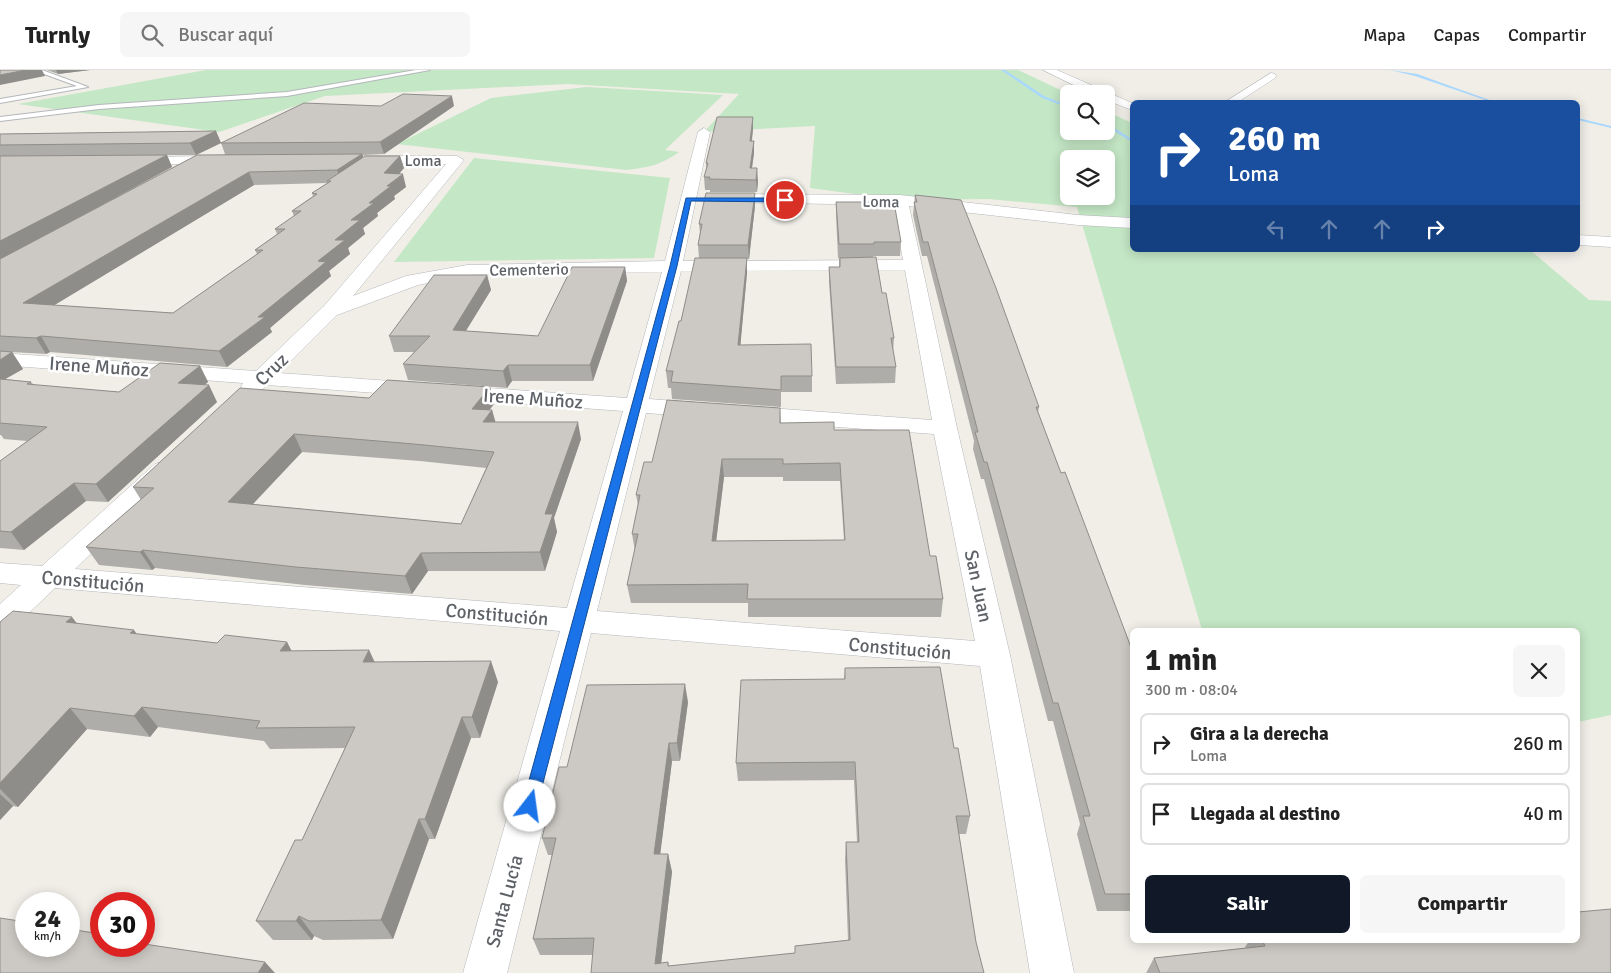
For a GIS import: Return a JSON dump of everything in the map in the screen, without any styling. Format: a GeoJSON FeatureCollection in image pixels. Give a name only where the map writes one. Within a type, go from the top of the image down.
{"type":"FeatureCollection","features":[{"type":"Feature","properties":{"kind":"street"},"geometry":{"type":"LineString","coordinates":[[1048,70],[1082,85]]}},
{"type":"Feature","properties":{"kind":"street"},"geometry":{"type":"LineString","coordinates":[[1234,100],[1271,76]]}},
{"type":"Feature","properties":{"kind":"street"},"geometry":{"type":"LineString","coordinates":[[1115,100],[1130,106]]}},
{"type":"Feature","properties":{"kind":"street","name":"Santa Lucía"},"geometry":{"type":"LineString","coordinates":[[485,973],[673,266],[704,132]]}},
{"type":"Feature","properties":{"kind":"street"},"geometry":{"type":"LineString","coordinates":[[175,174],[226,148]]}},
{"type":"Feature","properties":{"kind":"street"},"geometry":{"type":"LineString","coordinates":[[115,161],[240,160]]}},
{"type":"Feature","properties":{"kind":"street","name":"Loma"},"geometry":{"type":"LineString","coordinates":[[349,160],[457,160]]}},
{"type":"Feature","properties":{"kind":"street","name":"Cruz"},"geometry":{"type":"LineString","coordinates":[[233,405],[332,310],[457,160]]}},
{"type":"Feature","properties":{"kind":"street","name":"Loma"},"geometry":{"type":"LineString","coordinates":[[689,199],[900,200],[1078,220],[1130,223]]}},
{"type":"Feature","properties":{"kind":"street","name":"San Juan"},"geometry":{"type":"LineString","coordinates":[[900,200],[945,428],[994,655],[1052,973]]}},
{"type":"Feature","properties":{"kind":"street"},"geometry":{"type":"LineString","coordinates":[[1580,240],[1611,242]]}},
{"type":"Feature","properties":{"kind":"street","name":"Cementerio"},"geometry":{"type":"LineString","coordinates":[[332,310],[413,280],[467,270],[673,266],[913,265]]}},
{"type":"Feature","properties":{"kind":"street","name":"Irene Muñoz"},"geometry":{"type":"LineString","coordinates":[[0,359],[945,428]]}},
{"type":"Feature","properties":{"kind":"street"},"geometry":{"type":"LineString","coordinates":[[0,622],[176,458]]}},
{"type":"Feature","properties":{"kind":"street","name":"Constitución"},"geometry":{"type":"LineString","coordinates":[[0,573],[994,655]]}},
{"type":"Feature","properties":{"kind":"lane"},"geometry":{"type":"LineString","coordinates":[[0,101],[85,87],[36,70]]}},
{"type":"Feature","properties":{"kind":"lane"},"geometry":{"type":"LineString","coordinates":[[0,119],[99,107],[287,94],[427,70]]}},
{"type":"Feature","properties":{"kind":"green space"},"geometry":{"type":"Polygon","coordinates":[[[206,70],[1018,70],[1060,90],[1060,140],[1115,140],[1115,115],[1130,122],[1130,252],[1532,252],[1589,300],[1611,301],[1611,715],[1580,722],[1580,628],[1201,628],[1077,207],[988,199],[900,200],[810,188],[815,126],[704,132],[739,94],[567,84],[325,96],[219,132],[18,104],[206,70]]]}},
{"type":"Feature","properties":{"kind":"green space"},"geometry":{"type":"Polygon","coordinates":[[[587,87],[723,95],[665,150],[679,152],[660,163],[641,168],[626,170],[397,144],[491,98],[587,87]]]}},
{"type":"Feature","properties":{"kind":"green space"},"geometry":{"type":"Polygon","coordinates":[[[474,158],[670,178],[654,258],[394,262],[474,158]]]}},
{"type":"Feature","properties":{"kind":"building"},"geometry":{"type":"Polygon","coordinates":[[[0,70],[26,70],[0,75],[0,70]]]}},
{"type":"Feature","properties":{"kind":"building"},"geometry":{"type":"Polygon","coordinates":[[[403,94],[452,96],[380,142],[221,143],[304,103],[381,106],[403,94]]]}},
{"type":"Feature","properties":{"kind":"building"},"geometry":{"type":"Polygon","coordinates":[[[717,117],[753,117],[750,141],[754,141],[750,168],[757,168],[756,180],[709,179],[710,177],[704,177],[717,117]]]}},
{"type":"Feature","properties":{"kind":"building"},"geometry":{"type":"Polygon","coordinates":[[[216,131],[190,143],[0,145],[0,134],[216,131]]]}},
{"type":"Feature","properties":{"kind":"building"},"geometry":{"type":"Polygon","coordinates":[[[362,154],[337,170],[249,172],[23,303],[173,313],[263,250],[255,250],[285,229],[275,229],[301,211],[292,211],[317,194],[312,193],[331,181],[327,181],[365,156],[400,156],[384,173],[403,174],[369,203],[374,203],[351,220],[360,220],[335,240],[345,240],[318,261],[326,262],[258,317],[265,317],[219,351],[41,336],[36,338],[0,336],[0,259],[197,155],[362,154]]]}},
{"type":"Feature","properties":{"kind":"building"},"geometry":{"type":"Polygon","coordinates":[[[167,155],[0,241],[0,156],[167,155]]]}},
{"type":"Feature","properties":{"kind":"building"},"geometry":{"type":"Polygon","coordinates":[[[706,193],[755,193],[748,245],[698,245],[702,224],[699,224],[706,193]]]}},
{"type":"Feature","properties":{"kind":"building"},"geometry":{"type":"Polygon","coordinates":[[[915,195],[961,200],[996,288],[1039,407],[1036,407],[1061,473],[1065,472],[1130,645],[1130,894],[1105,894],[1083,816],[1090,816],[1058,703],[1053,703],[987,462],[984,462],[975,432],[978,432],[928,242],[923,242],[914,202],[917,202],[915,195]]]}},
{"type":"Feature","properties":{"kind":"building"},"geometry":{"type":"Polygon","coordinates":[[[836,202],[894,202],[901,242],[839,244],[836,202]]]}},
{"type":"Feature","properties":{"kind":"building"},"geometry":{"type":"Polygon","coordinates":[[[876,257],[882,293],[886,293],[894,338],[891,338],[896,367],[836,367],[829,267],[840,267],[840,258],[876,257]]]}},
{"type":"Feature","properties":{"kind":"building"},"geometry":{"type":"Polygon","coordinates":[[[695,258],[747,258],[738,345],[811,344],[812,376],[781,376],[781,390],[671,382],[673,371],[666,371],[679,321],[681,321],[695,258]]]}},
{"type":"Feature","properties":{"kind":"building"},"geometry":{"type":"Polygon","coordinates":[[[572,267],[625,267],[590,365],[508,365],[503,371],[403,364],[430,336],[389,336],[434,275],[487,275],[453,330],[538,336],[572,267]]]}},
{"type":"Feature","properties":{"kind":"building"},"geometry":{"type":"Polygon","coordinates":[[[0,351],[12,352],[0,360],[0,351]]]}},
{"type":"Feature","properties":{"kind":"building"},"geometry":{"type":"Polygon","coordinates":[[[160,363],[200,366],[178,383],[209,385],[96,484],[74,483],[11,532],[0,531],[0,461],[47,427],[0,423],[0,379],[31,382],[27,384],[119,392],[160,363]]]}},
{"type":"Feature","properties":{"kind":"building"},"geometry":{"type":"Polygon","coordinates":[[[387,380],[490,387],[472,409],[492,410],[483,422],[578,422],[545,514],[553,514],[540,552],[421,553],[405,576],[296,567],[143,550],[140,552],[86,547],[154,488],[133,487],[240,388],[369,398],[387,380]],[[294,434],[228,502],[461,524],[494,452],[294,434]]]}},
{"type":"Feature","properties":{"kind":"building"},"geometry":{"type":"Polygon","coordinates":[[[667,400],[780,408],[780,423],[834,422],[834,430],[909,430],[930,556],[936,556],[943,599],[747,599],[748,584],[627,585],[638,534],[632,534],[640,495],[636,495],[644,462],[652,462],[667,400]],[[722,459],[712,541],[845,540],[840,463],[783,464],[783,459],[722,459]]]}},
{"type":"Feature","properties":{"kind":"building"},"geometry":{"type":"Polygon","coordinates":[[[13,611],[72,617],[66,622],[134,630],[130,633],[217,643],[225,635],[287,642],[280,651],[369,650],[363,662],[491,661],[472,717],[462,717],[425,819],[419,819],[381,920],[309,921],[299,916],[296,921],[256,921],[295,840],[302,840],[355,727],[256,728],[260,721],[142,707],[134,716],[70,708],[0,783],[0,622],[13,611]]]}},
{"type":"Feature","properties":{"kind":"building"},"geometry":{"type":"Polygon","coordinates":[[[940,667],[954,748],[958,748],[970,816],[956,816],[976,942],[984,973],[591,973],[594,938],[533,939],[556,838],[542,838],[559,767],[567,767],[587,685],[685,684],[677,743],[669,743],[654,854],[668,854],[655,964],[668,962],[668,966],[795,953],[795,946],[850,940],[846,842],[859,842],[855,762],[736,763],[741,680],[845,679],[845,668],[940,667]]]}},
{"type":"Feature","properties":{"kind":"building"},"geometry":{"type":"Polygon","coordinates":[[[1611,909],[1611,973],[1160,973],[1154,958],[1265,946],[1264,943],[1580,943],[1580,912],[1611,909]]]}},
{"type":"Feature","properties":{"kind":"building"},"geometry":{"type":"Polygon","coordinates":[[[0,918],[15,920],[15,957],[80,957],[80,931],[90,932],[90,957],[155,957],[155,946],[265,962],[258,973],[0,973],[0,918]]]}},
{"type":"Feature","properties":{"kind":"waterway"},"geometry":{"type":"LineString","coordinates":[[1003,70],[1043,97],[1060,104]]}},
{"type":"Feature","properties":{"kind":"waterway"},"geometry":{"type":"LineString","coordinates":[[1392,70],[1416,75],[1487,100]]}},
{"type":"Feature","properties":{"kind":"waterway"},"geometry":{"type":"LineString","coordinates":[[1580,119],[1611,127]]}},
{"type":"Feature","properties":{"kind":"waterway"},"geometry":{"type":"LineString","coordinates":[[1115,130],[1130,140]]}},
{"type":"Feature","properties":{"kind":"route"},"geometry":{"type":"LineString","coordinates":[[530,806],[689,199],[785,200]]}}]}
